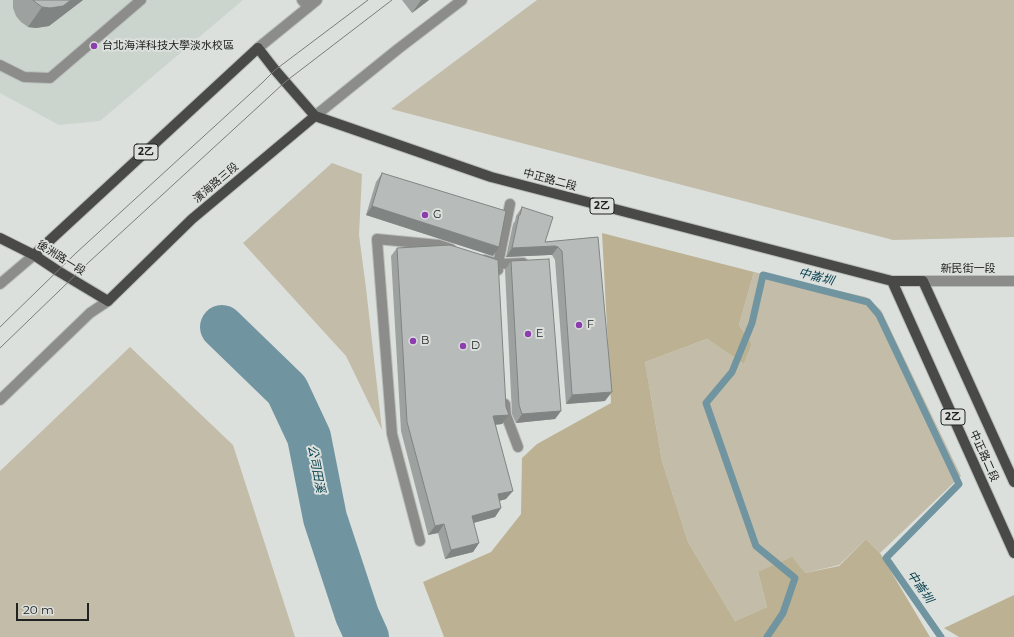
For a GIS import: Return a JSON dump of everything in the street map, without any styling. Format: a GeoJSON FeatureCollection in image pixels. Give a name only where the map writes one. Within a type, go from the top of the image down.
{"type":"FeatureCollection","features":[{"type":"Feature","properties":{"kind":"main road","name":"中正路二段"},"geometry":{"type":"LineString","coordinates":[[258,48],[315,116],[491,177],[892,282],[923,281],[1014,482]]}},
{"type":"Feature","properties":{"kind":"main road","name":"2乙"},"geometry":{"type":"LineString","coordinates":[[34,255],[258,48]]}},
{"type":"Feature","properties":{"kind":"main road","name":"濱海路三段"},"geometry":{"type":"LineString","coordinates":[[108,301],[192,219],[315,116]]}},
{"type":"Feature","properties":{"kind":"main road","name":"後洲路一段"},"geometry":{"type":"LineString","coordinates":[[0,238],[34,255],[108,301]]}},
{"type":"Feature","properties":{"kind":"main road","name":"中正路二段"},"geometry":{"type":"LineString","coordinates":[[892,282],[1014,553]]}},
{"type":"Feature","properties":{"kind":"street"},"geometry":{"type":"LineString","coordinates":[[0,65],[24,77],[50,78],[141,0]]}},
{"type":"Feature","properties":{"kind":"street"},"geometry":{"type":"LineString","coordinates":[[258,48],[305,3],[317,0]]}},
{"type":"Feature","properties":{"kind":"street","name":"濱海路三段"},"geometry":{"type":"LineString","coordinates":[[315,116],[462,0]]}},
{"type":"Feature","properties":{"kind":"street"},"geometry":{"type":"LineString","coordinates":[[499,280],[498,264],[510,204]]}},
{"type":"Feature","properties":{"kind":"street"},"geometry":{"type":"LineString","coordinates":[[420,541],[392,434],[378,239],[439,245],[461,252]]}},
{"type":"Feature","properties":{"kind":"street"},"geometry":{"type":"LineString","coordinates":[[0,284],[34,255]]}},
{"type":"Feature","properties":{"kind":"street"},"geometry":{"type":"LineString","coordinates":[[476,257],[498,264],[534,262]]}},
{"type":"Feature","properties":{"kind":"street","name":"新民街一段"},"geometry":{"type":"LineString","coordinates":[[923,281],[1014,281]]}},
{"type":"Feature","properties":{"kind":"street","name":"濱海路三段"},"geometry":{"type":"LineString","coordinates":[[0,400],[90,313],[108,301]]}},
{"type":"Feature","properties":{"kind":"street"},"geometry":{"type":"LineString","coordinates":[[504,391],[506,415],[518,447]]}},
{"type":"Feature","properties":{"kind":"shaded area","name":"台北海洋科技大學淡水校區"},"geometry":{"type":"Polygon","coordinates":[[[0,0],[243,0],[100,121],[59,125],[0,93],[0,0]]]}},
{"type":"Feature","properties":{"kind":"shaded area"},"geometry":{"type":"Polygon","coordinates":[[[537,0],[1014,0],[1014,237],[893,240],[391,109],[537,0]]]}},
{"type":"Feature","properties":{"kind":"shaded area"},"geometry":{"type":"Polygon","coordinates":[[[332,163],[362,174],[359,235],[382,430],[346,356],[243,243],[332,163]]]}},
{"type":"Feature","properties":{"kind":"shaded area"},"geometry":{"type":"Polygon","coordinates":[[[602,233],[754,272],[739,325],[752,344],[744,364],[707,339],[645,362],[662,461],[688,542],[735,621],[767,607],[758,572],[792,557],[805,573],[839,566],[866,539],[880,553],[930,637],[444,637],[423,582],[491,552],[521,514],[522,458],[537,444],[611,403],[602,233]]]}},
{"type":"Feature","properties":{"kind":"shaded area"},"geometry":{"type":"Polygon","coordinates":[[[754,272],[866,297],[881,310],[961,476],[880,553],[866,539],[839,565],[805,573],[758,572],[767,607],[735,621],[688,542],[662,461],[645,362],[707,339],[744,364],[752,344],[739,325],[754,272]]]}},
{"type":"Feature","properties":{"kind":"shaded area"},"geometry":{"type":"Polygon","coordinates":[[[130,347],[233,445],[295,637],[0,637],[0,471],[130,347]]]}},
{"type":"Feature","properties":{"kind":"shaded area"},"geometry":{"type":"Polygon","coordinates":[[[1014,595],[1014,637],[959,637],[944,628],[1014,595]]]}},
{"type":"Feature","properties":{"kind":"building"},"geometry":{"type":"Polygon","coordinates":[[[33,0],[71,0],[63,6],[50,8],[42,7],[33,0]]]}},
{"type":"Feature","properties":{"kind":"building"},"geometry":{"type":"Polygon","coordinates":[[[382,173],[506,211],[499,247],[372,206],[382,173]]]}},
{"type":"Feature","properties":{"kind":"building","name":"F"},"geometry":{"type":"Polygon","coordinates":[[[522,207],[553,217],[545,242],[598,237],[612,392],[572,395],[562,251],[555,246],[512,248],[522,207]]]}},
{"type":"Feature","properties":{"kind":"building"},"geometry":{"type":"Polygon","coordinates":[[[450,245],[498,260],[506,407],[509,415],[493,416],[513,491],[498,494],[501,508],[472,516],[479,543],[451,550],[444,524],[435,526],[407,422],[397,248],[450,245]]]}},
{"type":"Feature","properties":{"kind":"building","name":"E"},"geometry":{"type":"Polygon","coordinates":[[[549,259],[561,411],[522,414],[519,405],[511,261],[549,259]]]}},
{"type":"Feature","properties":{"kind":"waterway","name":"中崙圳"},"geometry":{"type":"LineString","coordinates":[[767,637],[783,613],[795,578],[756,546],[706,403],[732,372],[752,323],[763,275],[868,302],[879,315],[959,484],[886,558],[941,637]]}},
{"type":"Feature","properties":{"kind":"waterway","name":"公司田溪"},"geometry":{"type":"LineString","coordinates":[[222,327],[287,390],[309,437],[325,518],[357,615],[367,637]]}},
{"type":"Feature","properties":{"kind":"tram line"},"geometry":{"type":"LineString","coordinates":[[0,327],[76,253],[275,70],[368,0]]}},
{"type":"Feature","properties":{"kind":"tram line"},"geometry":{"type":"LineString","coordinates":[[0,348],[89,262],[285,82],[392,0]]}},
{"type":"Feature","properties":{"kind":"place","name":"台北海洋科技大學淡水校區"},"geometry":{"type":"Point","coordinates":[94,46]}},
{"type":"Feature","properties":{"kind":"place","name":"G"},"geometry":{"type":"Point","coordinates":[425,215]}},
{"type":"Feature","properties":{"kind":"place","name":"F"},"geometry":{"type":"Point","coordinates":[579,325]}},
{"type":"Feature","properties":{"kind":"place","name":"E"},"geometry":{"type":"Point","coordinates":[528,334]}},
{"type":"Feature","properties":{"kind":"place","name":"B"},"geometry":{"type":"Point","coordinates":[413,341]}},
{"type":"Feature","properties":{"kind":"place","name":"D"},"geometry":{"type":"Point","coordinates":[463,346]}}]}
